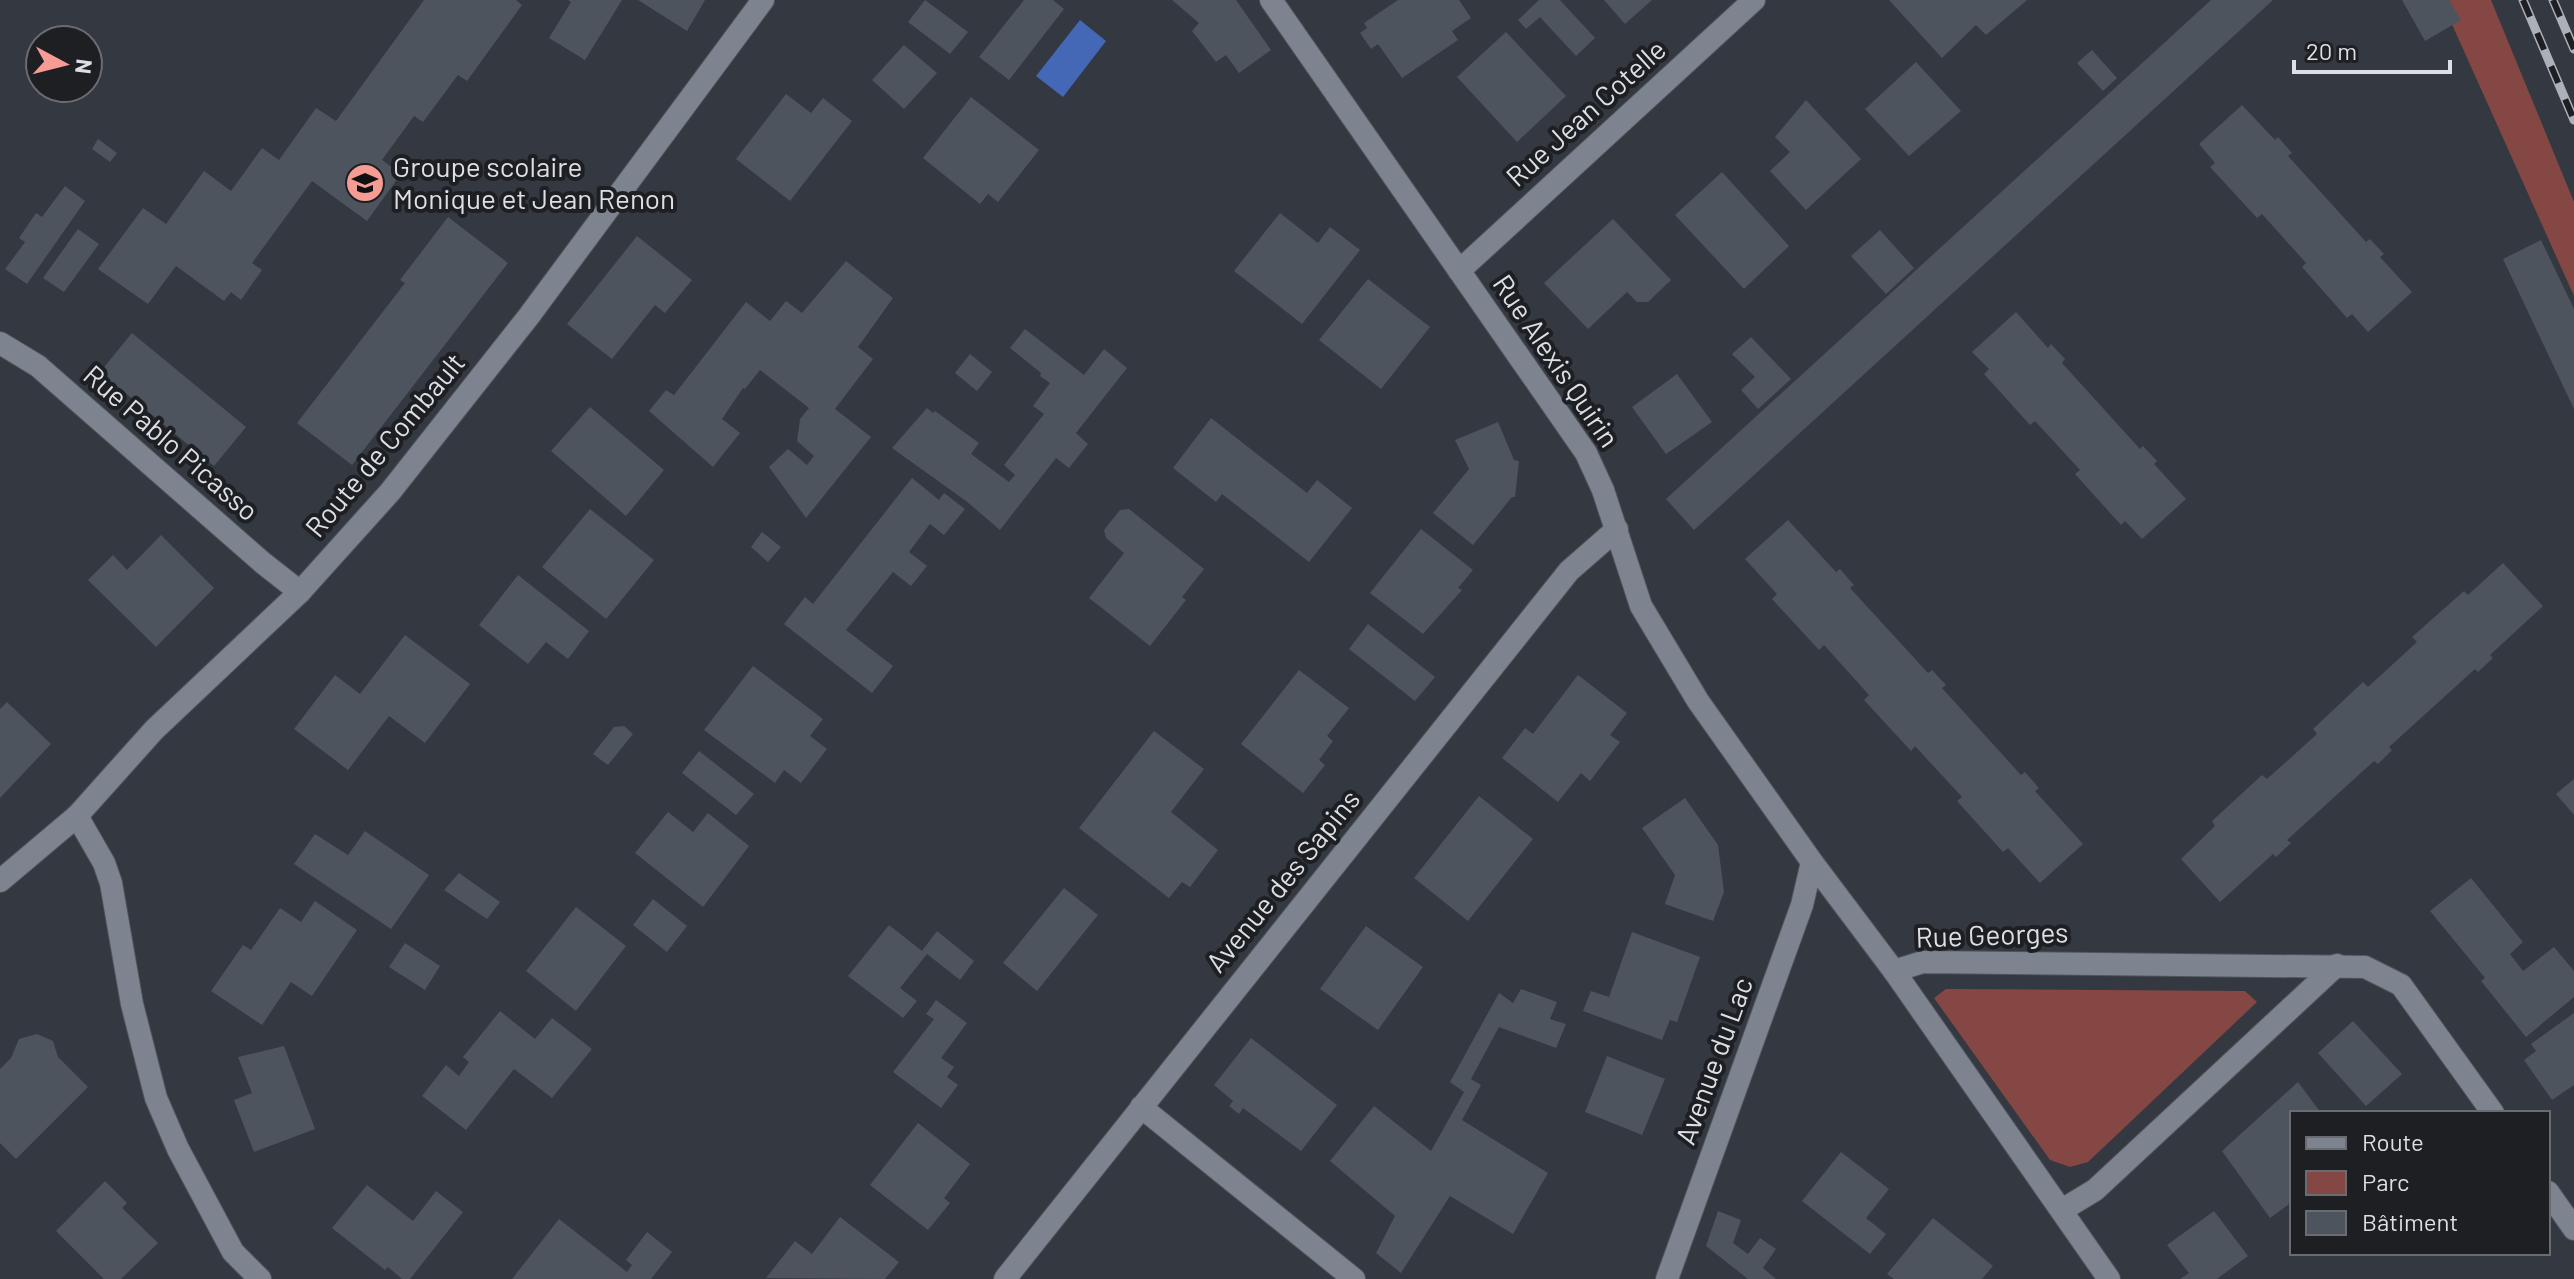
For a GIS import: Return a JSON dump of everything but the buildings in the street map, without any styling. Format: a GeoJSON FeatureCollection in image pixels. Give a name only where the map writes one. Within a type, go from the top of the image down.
{"type":"FeatureCollection","features":[{"type":"Feature","properties":{"kind":"street","name":"Route de Combault"},"geometry":{"type":"LineString","coordinates":[[0,881],[77,816],[154,730],[300,592],[390,492],[529,316],[763,0]]}},
{"type":"Feature","properties":{"kind":"street","name":"Rue Alexis Quirin"},"geometry":{"type":"LineString","coordinates":[[1271,0],[1586,453],[1603,490],[1641,606],[1698,701],[1894,971]]}},
{"type":"Feature","properties":{"kind":"street","name":"Rue Jean Cotelle"},"geometry":{"type":"LineString","coordinates":[[1459,271],[1754,0]]}},
{"type":"Feature","properties":{"kind":"street","name":"Rue Pablo Picasso"},"geometry":{"type":"LineString","coordinates":[[0,343],[38,366],[300,592]]}},
{"type":"Feature","properties":{"kind":"street","name":"Avenue des Sapins"},"geometry":{"type":"LineString","coordinates":[[1005,1279],[1569,571],[1617,529]]}},
{"type":"Feature","properties":{"kind":"street"},"geometry":{"type":"LineString","coordinates":[[77,816],[104,863],[111,883],[132,1004],[156,1098],[178,1149],[233,1252],[260,1279]]}},
{"type":"Feature","properties":{"kind":"street","name":"Avenue du Lac"},"geometry":{"type":"LineString","coordinates":[[1667,1279],[1802,905],[1812,862]]}},
{"type":"Feature","properties":{"kind":"street","name":"Rue Georges"},"geometry":{"type":"LineString","coordinates":[[2109,1279],[1894,971],[1923,962],[2365,967],[2401,985],[2492,1111]]}},
{"type":"Feature","properties":{"kind":"street"},"geometry":{"type":"LineString","coordinates":[[2062,1210],[2095,1190],[2337,965]]}},
{"type":"Feature","properties":{"kind":"street"},"geometry":{"type":"LineString","coordinates":[[1141,1107],[1354,1279]]}},
{"type":"Feature","properties":{"kind":"street"},"geometry":{"type":"LineString","coordinates":[[2550,1195],[2574,1229]]}},
{"type":"Feature","properties":{"kind":"green space"},"geometry":{"type":"Polygon","coordinates":[[[2441,0],[2491,0],[2574,202],[2574,296],[2441,0]]]}},
{"type":"Feature","properties":{"kind":"green space"},"geometry":{"type":"Polygon","coordinates":[[[1946,989],[2245,991],[2257,1002],[2088,1162],[2070,1167],[2050,1160],[1934,998],[1946,989]]]}},
{"type":"Feature","properties":{"kind":"water"},"geometry":{"type":"Polygon","coordinates":[[[1080,20],[1106,41],[1063,97],[1036,76],[1080,20]]]}},
{"type":"Feature","properties":{"kind":"railway"},"geometry":{"type":"LineString","coordinates":[[2523,0],[2574,120]]}},
{"type":"Feature","properties":{"kind":"railway"},"geometry":{"type":"LineString","coordinates":[[2553,0],[2574,49]]}},
{"type":"Feature","properties":{"kind":"place","name":"Groupe scolaire Monique et Jean Renon"},"geometry":{"type":"Point","coordinates":[365,183]}}]}
